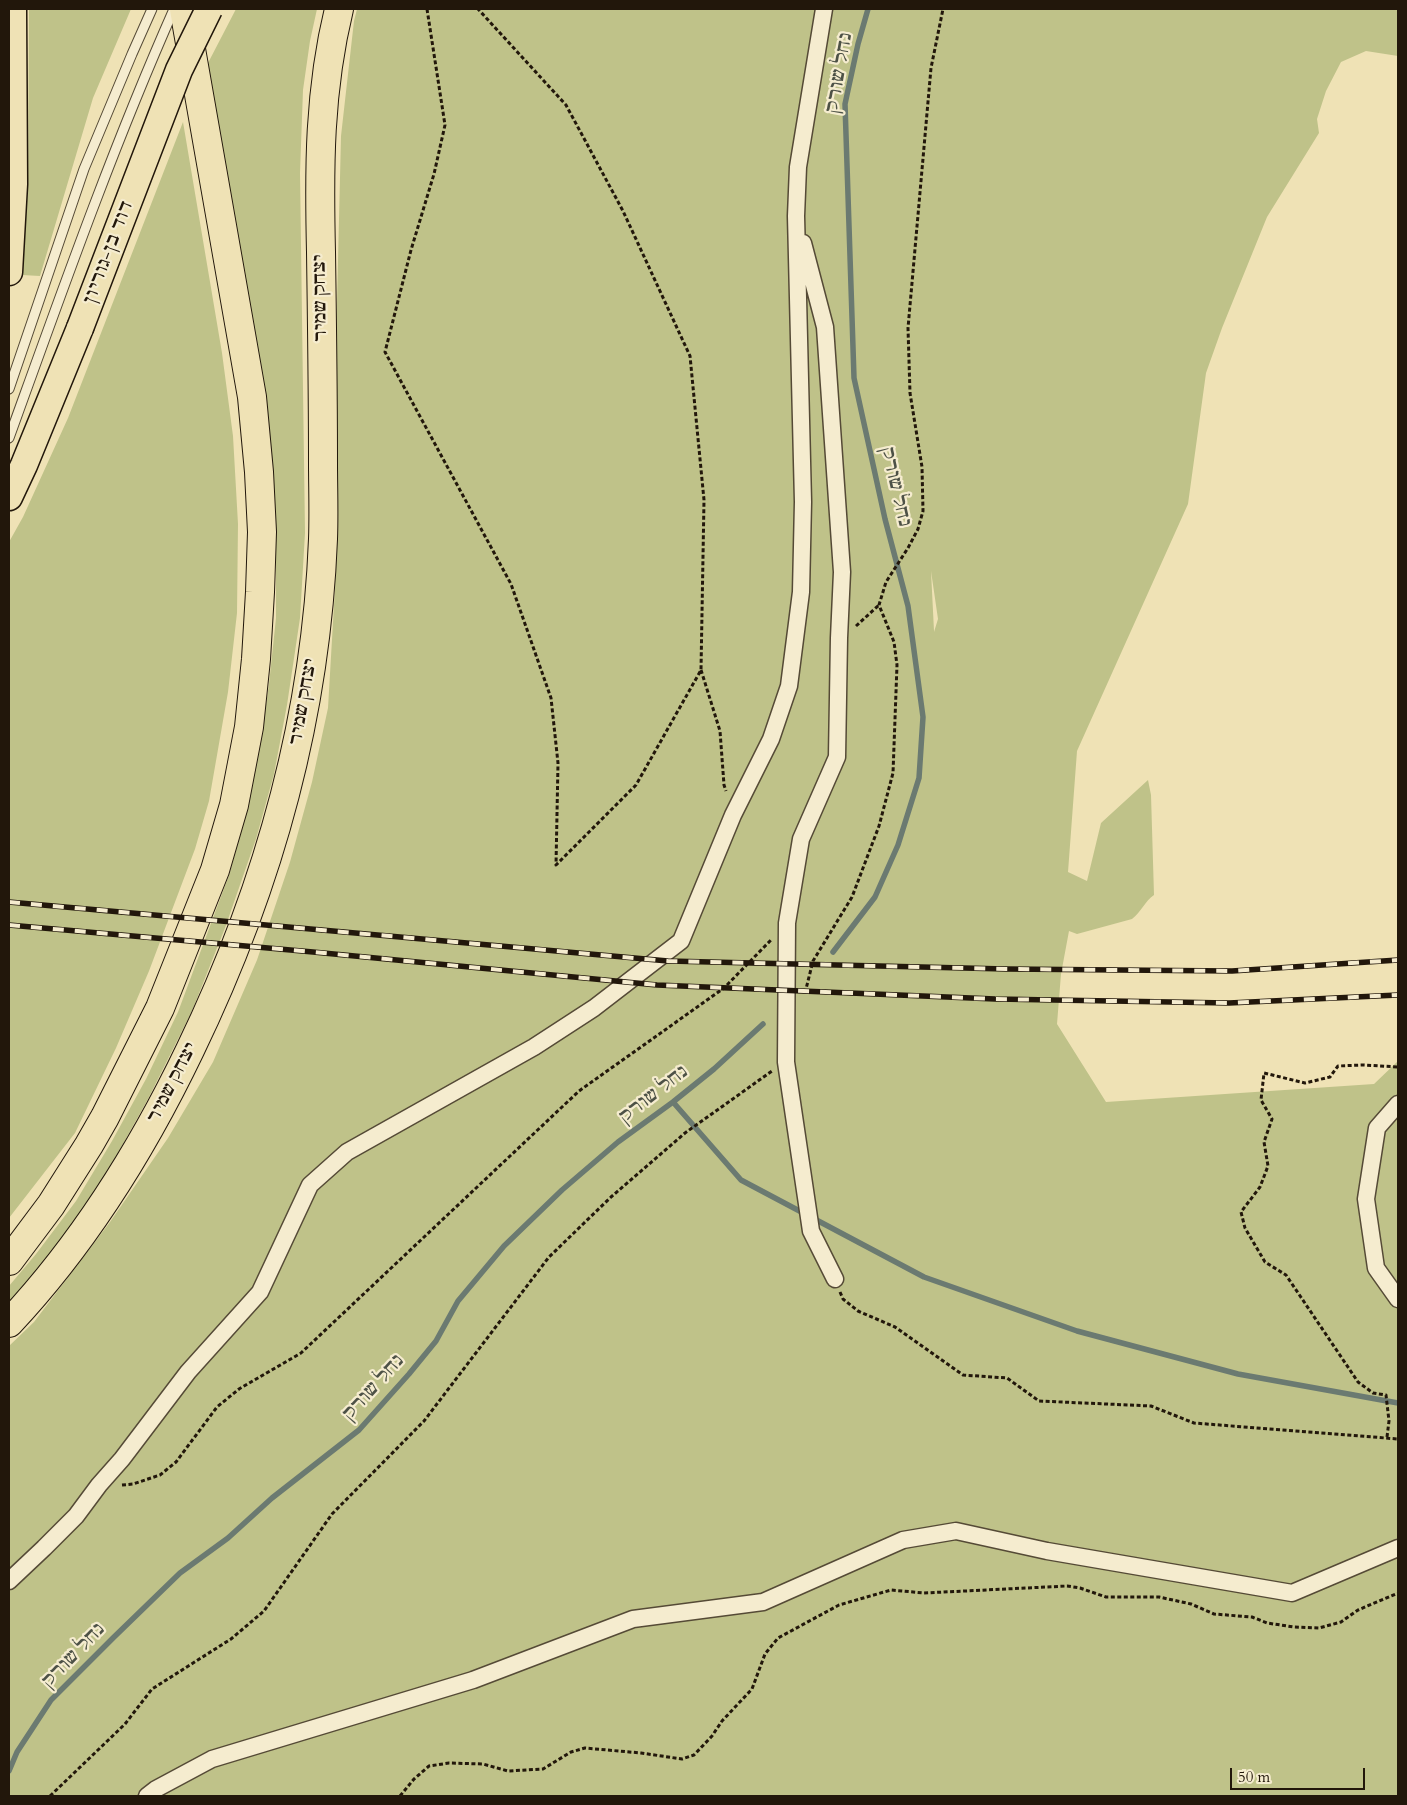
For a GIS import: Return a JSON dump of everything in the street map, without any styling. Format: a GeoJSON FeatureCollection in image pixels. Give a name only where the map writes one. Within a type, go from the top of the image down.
{"type":"FeatureCollection","features":[{"type":"Feature","properties":{"kind":"highway"},"geometry":{"type":"LineString","coordinates":[[9,1261],[51,1205],[106,1117],[160,1008],[215,870],[234,805],[249,727],[260,592],[262,532],[259,472],[252,397],[184,9]]}},
{"type":"Feature","properties":{"kind":"highway","name":"יצחק שמיר"},"geometry":{"type":"LineString","coordinates":[[9,1323],[69,1252],[118,1183],[165,1103],[204,1022],[234,952],[253,902],[289,781],[310,676],[323,539],[321,121],[331,39],[339,9]]}},
{"type":"Feature","properties":{"kind":"main road"},"geometry":{"type":"LineString","coordinates":[[9,272],[14,184],[13,9]]}},
{"type":"Feature","properties":{"kind":"main road","name":"דוד בן-גוריון"},"geometry":{"type":"LineString","coordinates":[[9,498],[80,328],[179,70],[209,9]]}},
{"type":"Feature","properties":{"kind":"street"},"geometry":{"type":"LineString","coordinates":[[9,1581],[70,1522],[99,1485],[122,1460],[188,1372],[260,1292],[310,1185],[347,1152],[534,1047],[594,1008],[681,941],[733,815],[771,739],[789,686],[801,592],[803,502],[796,216],[798,167],[824,9]]}},
{"type":"Feature","properties":{"kind":"street"},"geometry":{"type":"LineString","coordinates":[[796,216],[825,327],[842,572],[836,756],[801,839],[787,923],[786,1062],[811,1231],[835,1278]]}},
{"type":"Feature","properties":{"kind":"street"},"geometry":{"type":"LineString","coordinates":[[1398,1104],[1377,1128],[1366,1199],[1376,1268],[1398,1300]]}},
{"type":"Feature","properties":{"kind":"street"},"geometry":{"type":"LineString","coordinates":[[147,1796],[156,1789],[212,1759],[473,1680],[633,1619],[763,1602],[903,1540],[956,1531],[1047,1551],[1292,1593],[1398,1548]]}},
{"type":"Feature","properties":{"kind":"lane"},"geometry":{"type":"LineString","coordinates":[[9,389],[69,212],[92,151],[152,9]]}},
{"type":"Feature","properties":{"kind":"lane"},"geometry":{"type":"LineString","coordinates":[[9,438],[88,220],[148,67],[174,9]]}},
{"type":"Feature","properties":{"kind":"path"},"geometry":{"type":"LineString","coordinates":[[427,9],[445,125],[434,174],[411,250],[385,352],[511,584],[551,698],[558,763],[556,865],[636,785],[701,670]]}},
{"type":"Feature","properties":{"kind":"path"},"geometry":{"type":"LineString","coordinates":[[478,9],[566,105],[623,211],[690,356],[704,500],[701,670],[720,731],[724,785],[733,815]]}},
{"type":"Feature","properties":{"kind":"path"},"geometry":{"type":"LineString","coordinates":[[839,638],[861,622],[879,605]]}},
{"type":"Feature","properties":{"kind":"path"},"geometry":{"type":"LineString","coordinates":[[99,1485],[133,1484],[160,1474],[176,1462],[217,1407],[239,1389],[301,1353],[579,1091],[724,988],[787,923]]}},
{"type":"Feature","properties":{"kind":"path"},"geometry":{"type":"LineString","coordinates":[[1387,1437],[1389,1421],[1386,1396],[1373,1393],[1358,1382],[1286,1275],[1265,1262],[1245,1228],[1241,1212],[1260,1187],[1268,1166],[1264,1142],[1272,1119],[1261,1100],[1264,1074],[1305,1083],[1330,1077],[1338,1066],[1398,1067]]}},
{"type":"Feature","properties":{"kind":"path"},"geometry":{"type":"LineString","coordinates":[[835,1278],[843,1299],[858,1311],[894,1327],[963,1375],[1007,1378],[1039,1401],[1151,1406],[1194,1423],[1398,1439]]}},
{"type":"Feature","properties":{"kind":"path"},"geometry":{"type":"LineString","coordinates":[[400,1796],[414,1779],[429,1766],[449,1763],[483,1764],[508,1771],[543,1769],[572,1752],[585,1748],[682,1759],[694,1755],[752,1689],[766,1654],[778,1638],[839,1605],[891,1590],[924,1593],[1067,1586],[1080,1588],[1106,1597],[1159,1597],[1191,1604],[1214,1614],[1252,1617],[1267,1623],[1294,1628],[1319,1628],[1341,1622],[1358,1610],[1398,1593]]}},
{"type":"Feature","properties":{"kind":"path"},"geometry":{"type":"LineString","coordinates":[[50,1796],[125,1724],[152,1689]]}},
{"type":"Feature","properties":{"kind":"green space"},"geometry":{"type":"Polygon","coordinates":[[[29,9],[131,9],[93,98],[40,276],[22,275],[28,180],[29,9]]]}},
{"type":"Feature","properties":{"kind":"green space"},"geometry":{"type":"Polygon","coordinates":[[[236,9],[317,9],[303,90],[300,173],[305,533],[300,618],[287,705],[274,774],[256,839],[225,928],[192,1011],[148,1099],[99,1187],[75,1223],[9,1302],[9,1286],[76,1201],[146,1079],[178,1012],[229,875],[248,808],[261,739],[276,618],[276,528],[273,464],[208,63],[236,9]]]}},
{"type":"Feature","properties":{"kind":"green space"},"geometry":{"type":"Polygon","coordinates":[[[357,9],[1398,9],[1398,56],[1366,51],[1341,62],[1326,91],[1317,119],[1319,133],[1267,217],[1206,373],[1188,504],[1077,751],[1068,872],[1087,881],[1101,823],[1148,780],[1151,795],[1154,895],[1132,919],[1077,934],[1069,931],[1061,974],[1057,1024],[1106,1102],[1374,1084],[1398,1061],[1398,1796],[9,1796],[9,1346],[34,1322],[110,1222],[168,1138],[213,1062],[257,960],[290,862],[312,782],[328,708],[335,588],[337,505],[336,344],[341,136],[357,9]],[[931,571],[934,632],[938,619],[931,571]]]}},
{"type":"Feature","properties":{"kind":"green space"},"geometry":{"type":"Polygon","coordinates":[[[183,122],[222,353],[233,436],[238,524],[237,613],[228,692],[209,801],[195,849],[149,971],[116,1048],[75,1133],[9,1218],[9,542],[23,517],[68,418],[183,122]]]}},
{"type":"Feature","properties":{"kind":"waterway","name":"נחל שורק"},"geometry":{"type":"LineString","coordinates":[[833,952],[875,897],[898,845],[919,778],[923,717],[908,606],[885,519],[854,378],[845,104],[868,9]]}},
{"type":"Feature","properties":{"kind":"waterway","name":"נחל שורק"},"geometry":{"type":"LineString","coordinates":[[9,1771],[17,1752],[51,1700],[113,1638],[180,1573],[228,1538],[272,1498],[359,1430],[436,1341],[458,1301],[504,1246],[562,1190],[618,1142],[714,1069],[763,1024]]}},
{"type":"Feature","properties":{"kind":"waterway"},"geometry":{"type":"LineString","coordinates":[[673,1102],[741,1180],[924,1277],[1077,1331],[1238,1374],[1398,1403]]}},
{"type":"Feature","properties":{"kind":"railway"},"geometry":{"type":"LineString","coordinates":[[9,902],[668,961],[1006,969],[1232,971],[1398,960]]}},
{"type":"Feature","properties":{"kind":"railway"},"geometry":{"type":"LineString","coordinates":[[9,925],[657,985],[995,999],[1229,1003],[1398,995]]}}]}
